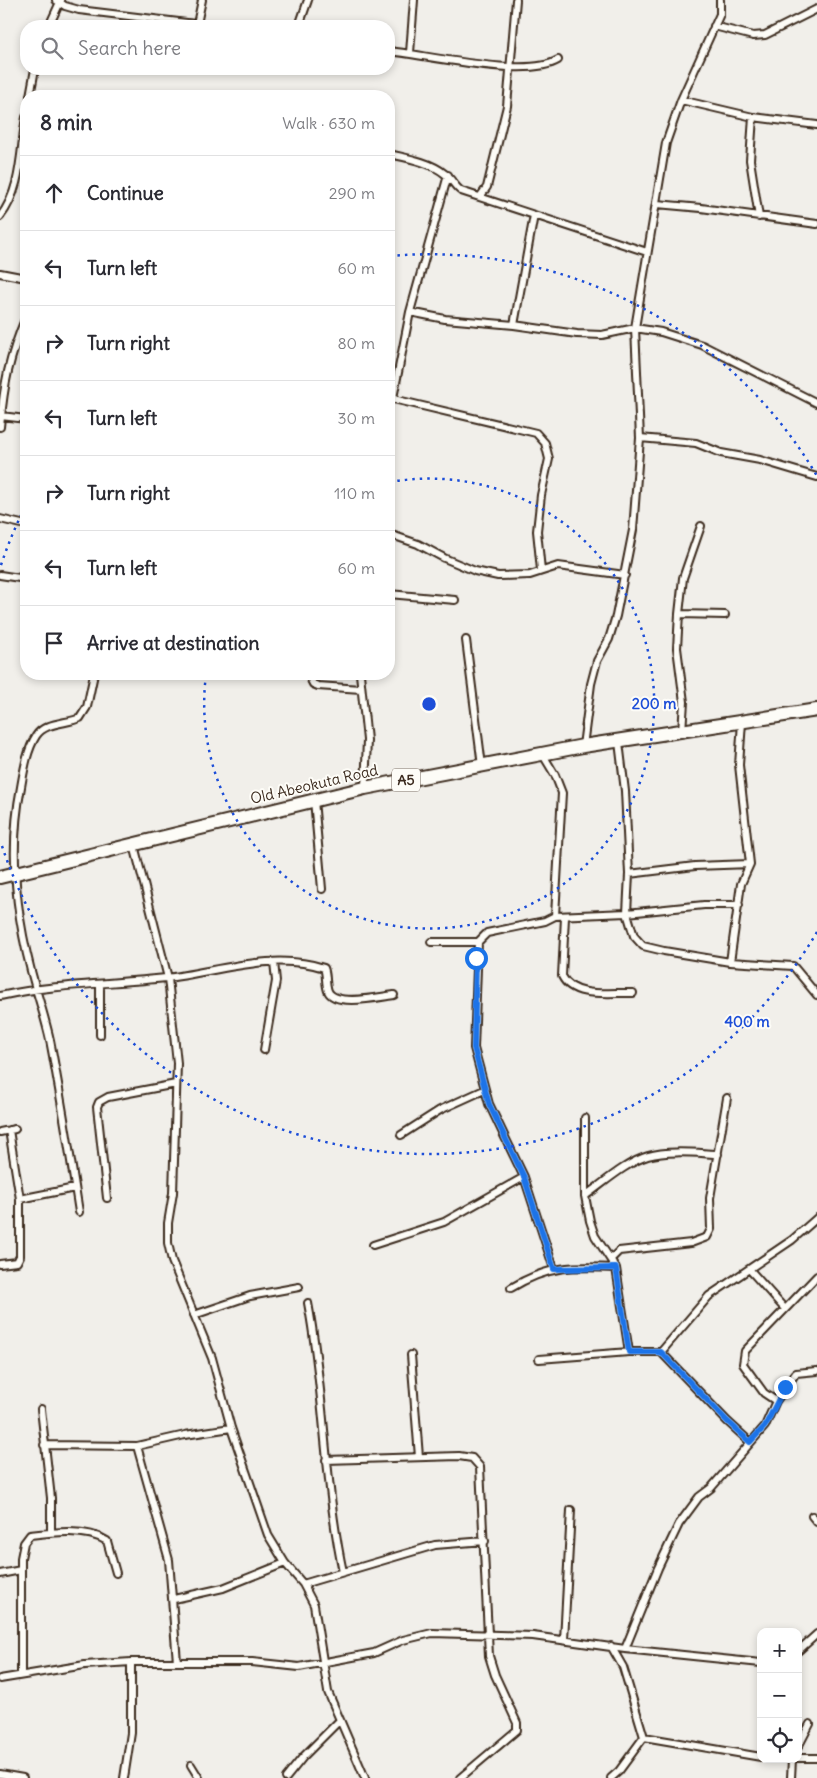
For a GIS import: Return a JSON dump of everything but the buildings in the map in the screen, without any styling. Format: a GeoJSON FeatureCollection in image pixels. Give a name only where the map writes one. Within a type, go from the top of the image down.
{"type":"FeatureCollection","features":[{"type":"Feature","properties":{"kind":"highway","name":"Old Abeokuta Road"},"geometry":{"type":"LineString","coordinates":[[0,877],[365,788],[584,746],[817,710]]}},
{"type":"Feature","properties":{"kind":"street"},"geometry":{"type":"LineString","coordinates":[[199,20],[202,0]]}},
{"type":"Feature","properties":{"kind":"street"},"geometry":{"type":"LineString","coordinates":[[301,20],[308,0]]}},
{"type":"Feature","properties":{"kind":"street"},"geometry":{"type":"LineString","coordinates":[[410,53],[414,0]]}},
{"type":"Feature","properties":{"kind":"street"},"geometry":{"type":"LineString","coordinates":[[480,197],[487,187],[507,106],[516,0]]}},
{"type":"Feature","properties":{"kind":"street"},"geometry":{"type":"LineString","coordinates":[[584,746],[591,684],[597,661],[610,639],[633,530],[640,438],[635,328],[666,143],[681,100],[720,14],[720,0]]}},
{"type":"Feature","properties":{"kind":"street"},"geometry":{"type":"LineString","coordinates":[[51,20],[59,1],[79,10],[164,20]]}},
{"type":"Feature","properties":{"kind":"street"},"geometry":{"type":"LineString","coordinates":[[714,26],[753,36],[766,35],[817,9]]}},
{"type":"Feature","properties":{"kind":"street"},"geometry":{"type":"LineString","coordinates":[[395,52],[511,68],[552,64],[558,60]]}},
{"type":"Feature","properties":{"kind":"street"},"geometry":{"type":"LineString","coordinates":[[31,90],[33,75]]}},
{"type":"Feature","properties":{"kind":"street"},"geometry":{"type":"LineString","coordinates":[[681,100],[753,117],[817,125]]}},
{"type":"Feature","properties":{"kind":"street"},"geometry":{"type":"LineString","coordinates":[[753,117],[750,160],[759,217]]}},
{"type":"Feature","properties":{"kind":"street"},"geometry":{"type":"LineString","coordinates":[[395,155],[418,161],[448,175],[453,186],[461,191],[647,252]]}},
{"type":"Feature","properties":{"kind":"street"},"geometry":{"type":"LineString","coordinates":[[0,217],[8,207],[18,178],[20,164]]}},
{"type":"Feature","properties":{"kind":"street"},"geometry":{"type":"LineString","coordinates":[[395,380],[410,312],[448,175]]}},
{"type":"Feature","properties":{"kind":"street"},"geometry":{"type":"LineString","coordinates":[[487,187],[491,200]]}},
{"type":"Feature","properties":{"kind":"street"},"geometry":{"type":"LineString","coordinates":[[657,204],[817,224]]}},
{"type":"Feature","properties":{"kind":"street"},"geometry":{"type":"LineString","coordinates":[[514,325],[534,215]]}},
{"type":"Feature","properties":{"kind":"street"},"geometry":{"type":"LineString","coordinates":[[0,273],[20,277]]}},
{"type":"Feature","properties":{"kind":"street"},"geometry":{"type":"LineString","coordinates":[[410,312],[445,320],[514,325],[577,334],[602,335],[635,328],[661,332],[702,345],[817,403]]}},
{"type":"Feature","properties":{"kind":"street"},"geometry":{"type":"LineString","coordinates":[[0,427],[4,382],[20,332]]}},
{"type":"Feature","properties":{"kind":"street"},"geometry":{"type":"LineString","coordinates":[[395,399],[536,433],[545,443],[549,459],[541,495],[537,531],[541,570]]}},
{"type":"Feature","properties":{"kind":"street"},"geometry":{"type":"LineString","coordinates":[[1,416],[20,418]]}},
{"type":"Feature","properties":{"kind":"street"},"geometry":{"type":"LineString","coordinates":[[640,438],[696,443],[721,453],[760,460],[817,477]]}},
{"type":"Feature","properties":{"kind":"street"},"geometry":{"type":"LineString","coordinates":[[0,519],[20,524]]}},
{"type":"Feature","properties":{"kind":"street"},"geometry":{"type":"LineString","coordinates":[[682,732],[684,702],[677,648],[679,614],[683,578],[701,526]]}},
{"type":"Feature","properties":{"kind":"street"},"geometry":{"type":"LineString","coordinates":[[395,536],[418,544],[444,558],[475,571],[498,576],[519,577],[563,566],[625,575]]}},
{"type":"Feature","properties":{"kind":"street"},"geometry":{"type":"LineString","coordinates":[[0,575],[20,578]]}},
{"type":"Feature","properties":{"kind":"street"},"geometry":{"type":"LineString","coordinates":[[395,595],[455,600]]}},
{"type":"Feature","properties":{"kind":"street"},"geometry":{"type":"LineString","coordinates":[[679,614],[725,615]]}},
{"type":"Feature","properties":{"kind":"street"},"geometry":{"type":"LineString","coordinates":[[466,640],[482,766]]}},
{"type":"Feature","properties":{"kind":"street"},"geometry":{"type":"LineString","coordinates":[[80,1212],[59,1086],[44,1012],[36,988],[20,917],[15,873],[17,807],[25,765],[36,735],[48,725],[80,718],[86,707],[93,680]]}},
{"type":"Feature","properties":{"kind":"street"},"geometry":{"type":"LineString","coordinates":[[311,680],[313,684],[318,686],[361,689]]}},
{"type":"Feature","properties":{"kind":"street"},"geometry":{"type":"LineString","coordinates":[[360,680],[367,740],[365,788]]}},
{"type":"Feature","properties":{"kind":"street"},"geometry":{"type":"LineString","coordinates":[[730,962],[739,905],[740,884],[750,864],[739,765],[742,722]]}},
{"type":"Feature","properties":{"kind":"street"},"geometry":{"type":"LineString","coordinates":[[619,742],[625,790],[629,874],[628,913],[634,936],[644,946],[730,962],[793,966],[817,995]]}},
{"type":"Feature","properties":{"kind":"street"},"geometry":{"type":"LineString","coordinates":[[543,755],[555,775],[562,793],[555,916]]}},
{"type":"Feature","properties":{"kind":"street"},"geometry":{"type":"LineString","coordinates":[[314,800],[322,889]]}},
{"type":"Feature","properties":{"kind":"street"},"geometry":{"type":"LineString","coordinates":[[134,845],[168,978],[178,1063],[174,1184],[168,1223],[168,1243],[172,1261],[212,1358],[231,1428],[268,1536],[285,1563],[304,1584],[314,1605],[328,1692],[365,1778]]}},
{"type":"Feature","properties":{"kind":"street"},"geometry":{"type":"LineString","coordinates":[[629,874],[695,866],[750,864]]}},
{"type":"Feature","properties":{"kind":"street"},"geometry":{"type":"LineString","coordinates":[[554,1269],[524,1177],[484,1090],[474,1048],[478,942],[487,933],[545,921],[555,916],[628,913],[704,905],[739,905]]}},
{"type":"Feature","properties":{"kind":"street"},"geometry":{"type":"LineString","coordinates":[[565,917],[562,976],[566,984],[578,991],[633,993]]}},
{"type":"Feature","properties":{"kind":"street"},"geometry":{"type":"LineString","coordinates":[[431,942],[478,942]]}},
{"type":"Feature","properties":{"kind":"street"},"geometry":{"type":"LineString","coordinates":[[264,1050],[276,981],[274,962]]}},
{"type":"Feature","properties":{"kind":"street"},"geometry":{"type":"LineString","coordinates":[[0,996],[36,988],[168,978],[274,962],[324,968],[328,990],[332,997],[341,1000],[394,995]]}},
{"type":"Feature","properties":{"kind":"street"},"geometry":{"type":"LineString","coordinates":[[100,984],[100,1035]]}},
{"type":"Feature","properties":{"kind":"street"},"geometry":{"type":"LineString","coordinates":[[107,1198],[97,1107],[100,1102],[108,1097],[176,1084]]}},
{"type":"Feature","properties":{"kind":"street"},"geometry":{"type":"LineString","coordinates":[[402,1135],[440,1110],[484,1090]]}},
{"type":"Feature","properties":{"kind":"street"},"geometry":{"type":"LineString","coordinates":[[612,1258],[619,1251],[691,1243],[707,1237],[711,1229],[710,1198],[727,1098]]}},
{"type":"Feature","properties":{"kind":"street"},"geometry":{"type":"LineString","coordinates":[[585,1118],[586,1196],[595,1236],[612,1258],[616,1268],[629,1352]]}},
{"type":"Feature","properties":{"kind":"street"},"geometry":{"type":"LineString","coordinates":[[0,1132],[12,1130],[20,1199],[20,1256],[17,1262],[0,1264]]}},
{"type":"Feature","properties":{"kind":"street"},"geometry":{"type":"LineString","coordinates":[[586,1196],[629,1165],[648,1156],[684,1153],[718,1154]]}},
{"type":"Feature","properties":{"kind":"street"},"geometry":{"type":"LineString","coordinates":[[373,1245],[444,1222],[524,1177]]}},
{"type":"Feature","properties":{"kind":"street"},"geometry":{"type":"LineString","coordinates":[[20,1199],[76,1188]]}},
{"type":"Feature","properties":{"kind":"street"},"geometry":{"type":"LineString","coordinates":[[661,1352],[709,1296],[792,1240],[817,1218]]}},
{"type":"Feature","properties":{"kind":"street"},"geometry":{"type":"LineString","coordinates":[[511,1288],[532,1276],[554,1269],[616,1268]]}},
{"type":"Feature","properties":{"kind":"street"},"geometry":{"type":"LineString","coordinates":[[750,1270],[785,1309]]}},
{"type":"Feature","properties":{"kind":"street"},"geometry":{"type":"LineString","coordinates":[[776,1401],[764,1393],[743,1364],[745,1351],[817,1276]]}},
{"type":"Feature","properties":{"kind":"street"},"geometry":{"type":"LineString","coordinates":[[194,1315],[250,1296],[299,1287]]}},
{"type":"Feature","properties":{"kind":"street"},"geometry":{"type":"LineString","coordinates":[[308,1303],[316,1346],[333,1526],[343,1572]]}},
{"type":"Feature","properties":{"kind":"street"},"geometry":{"type":"LineString","coordinates":[[539,1359],[629,1352],[661,1352],[727,1421],[750,1442]]}},
{"type":"Feature","properties":{"kind":"street"},"geometry":{"type":"LineString","coordinates":[[411,1355],[419,1457]]}},
{"type":"Feature","properties":{"kind":"street"},"geometry":{"type":"LineString","coordinates":[[625,1648],[658,1568],[679,1524],[699,1497],[711,1488],[765,1426],[776,1401],[796,1373],[817,1371]]}},
{"type":"Feature","properties":{"kind":"street"},"geometry":{"type":"LineString","coordinates":[[41,1409],[50,1498],[51,1532]]}},
{"type":"Feature","properties":{"kind":"street"},"geometry":{"type":"LineString","coordinates":[[44,1445],[138,1446],[185,1435],[231,1428]]}},
{"type":"Feature","properties":{"kind":"street"},"geometry":{"type":"LineString","coordinates":[[138,1446],[147,1488],[169,1560],[174,1599],[177,1662]]}},
{"type":"Feature","properties":{"kind":"street"},"geometry":{"type":"LineString","coordinates":[[326,1460],[459,1456],[477,1462],[480,1467],[490,1656],[495,1675],[517,1723],[517,1730],[460,1778]]}},
{"type":"Feature","properties":{"kind":"street"},"geometry":{"type":"LineString","coordinates":[[564,1640],[571,1510]]}},
{"type":"Feature","properties":{"kind":"street"},"geometry":{"type":"LineString","coordinates":[[812,1516],[817,1522]]}},
{"type":"Feature","properties":{"kind":"street"},"geometry":{"type":"LineString","coordinates":[[21,1675],[21,1570],[24,1543],[30,1535],[51,1532],[99,1536],[107,1541],[116,1573]]}},
{"type":"Feature","properties":{"kind":"street"},"geometry":{"type":"LineString","coordinates":[[304,1584],[435,1545],[485,1542]]}},
{"type":"Feature","properties":{"kind":"street"},"geometry":{"type":"LineString","coordinates":[[174,1599],[223,1588],[285,1563]]}},
{"type":"Feature","properties":{"kind":"street"},"geometry":{"type":"LineString","coordinates":[[0,1574],[21,1570]]}},
{"type":"Feature","properties":{"kind":"street"},"geometry":{"type":"LineString","coordinates":[[0,1679],[85,1665],[131,1662],[252,1662],[299,1668],[325,1664],[374,1652],[404,1640],[432,1633],[488,1633],[757,1663]]}},
{"type":"Feature","properties":{"kind":"street"},"geometry":{"type":"LineString","coordinates":[[802,1647],[817,1634]]}},
{"type":"Feature","properties":{"kind":"street"},"geometry":{"type":"LineString","coordinates":[[611,1646],[623,1667],[644,1737]]}},
{"type":"Feature","properties":{"kind":"street"},"geometry":{"type":"LineString","coordinates":[[124,1778],[130,1733],[131,1662]]}},
{"type":"Feature","properties":{"kind":"street"},"geometry":{"type":"LineString","coordinates":[[286,1778],[303,1757],[339,1721]]}},
{"type":"Feature","properties":{"kind":"street"},"geometry":{"type":"LineString","coordinates":[[802,1739],[810,1724]]}},
{"type":"Feature","properties":{"kind":"street"},"geometry":{"type":"LineString","coordinates":[[644,1737],[757,1756]]}},
{"type":"Feature","properties":{"kind":"street"},"geometry":{"type":"LineString","coordinates":[[611,1778],[619,1771],[644,1737]]}},
{"type":"Feature","properties":{"kind":"street"},"geometry":{"type":"LineString","coordinates":[[802,1758],[817,1758]]}},
{"type":"Feature","properties":{"kind":"street"},"geometry":{"type":"LineString","coordinates":[[791,1778],[792,1763]]}},
{"type":"Feature","properties":{"kind":"street"},"geometry":{"type":"LineString","coordinates":[[190,1765],[199,1778]]}},
{"type":"Feature","properties":{"kind":"street"},"geometry":{"type":"LineString","coordinates":[[0,1774],[24,1778]]}},
{"type":"Feature","properties":{"kind":"route"},"geometry":{"type":"LineString","coordinates":[[476,958],[474,1048],[484,1090],[524,1177],[554,1269],[582,1267],[616,1268],[629,1352],[661,1352],[727,1421],[750,1442],[765,1426],[776,1401],[785,1387]]}}]}
